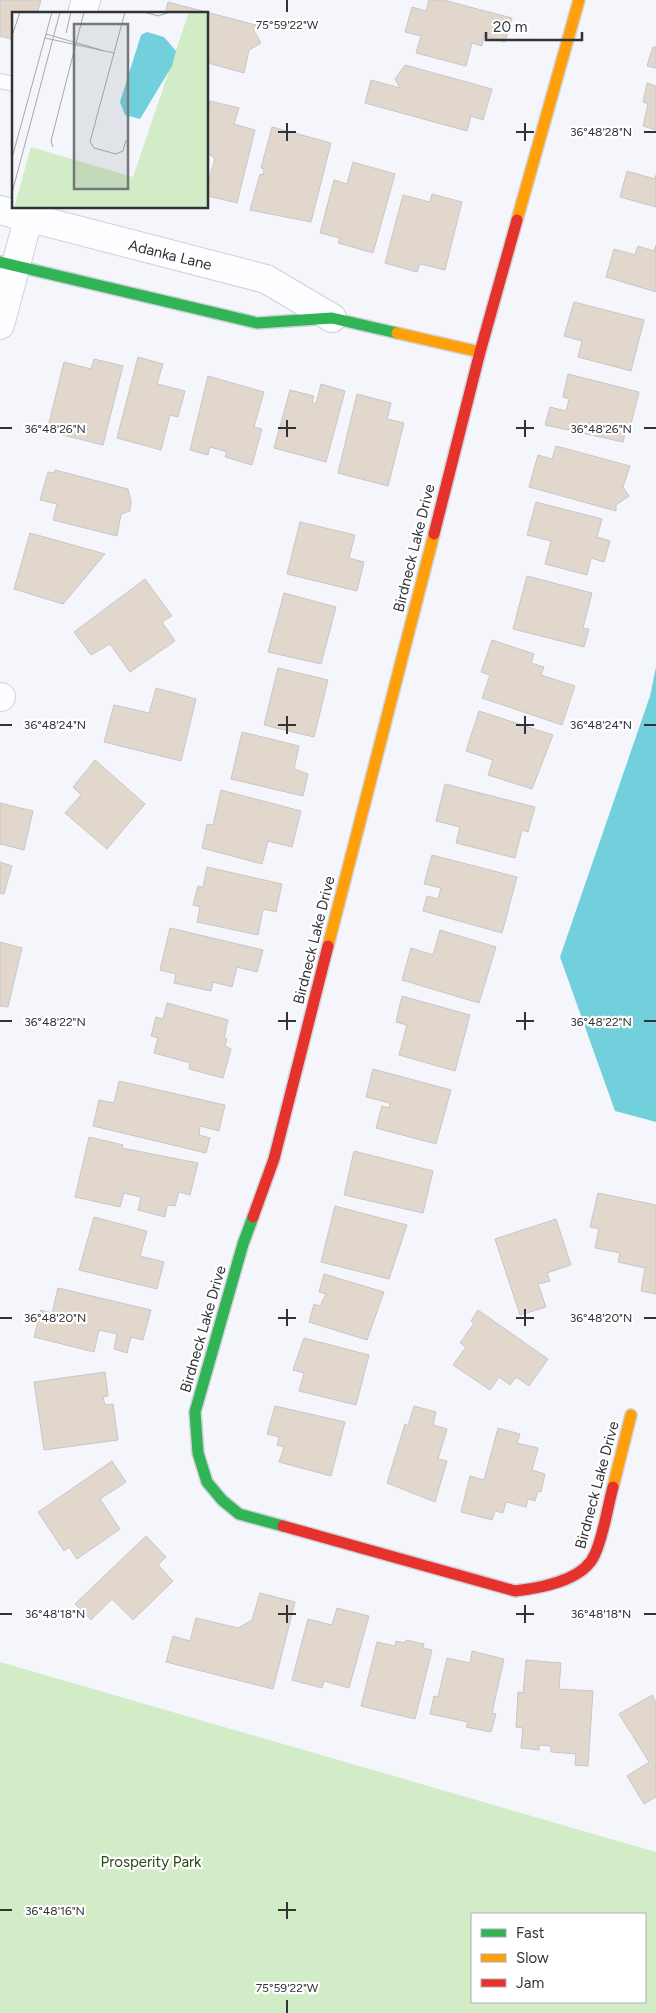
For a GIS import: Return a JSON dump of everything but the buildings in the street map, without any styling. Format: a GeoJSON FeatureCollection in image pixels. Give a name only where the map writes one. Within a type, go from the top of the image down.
{"type":"FeatureCollection","features":[{"type":"Feature","properties":{"kind":"street","name":"Birdneck Lake Drive"},"geometry":{"type":"LineString","coordinates":[[579,0],[480,352],[274,1160],[243,1244],[195,1412],[195,1440],[203,1475],[214,1492],[239,1514],[515,1590],[544,1587],[575,1576],[595,1556],[632,1415]]}},
{"type":"Feature","properties":{"kind":"street","name":"Adanka Lane"},"geometry":{"type":"LineString","coordinates":[[0,210],[29,213],[266,279],[332,318]]}},
{"type":"Feature","properties":{"kind":"street"},"geometry":{"type":"LineString","coordinates":[[0,325],[8,264],[29,213]]}},
{"type":"Feature","properties":{"kind":"street","name":"Adanka Lane"},"geometry":{"type":"LineString","coordinates":[[8,264],[257,324],[332,318],[480,352]]}},
{"type":"Feature","properties":{"kind":"green space","name":"Prosperity Park"},"geometry":{"type":"Polygon","coordinates":[[[0,1662],[656,1852],[656,2013],[0,2013],[0,1662]]]}},
{"type":"Feature","properties":{"kind":"water"},"geometry":{"type":"Polygon","coordinates":[[[656,667],[656,1122],[615,1111],[560,957],[650,696],[656,667]]]}},
{"type":"Feature","properties":{"kind":"traffic: fast"},"geometry":{"type":"LineString","coordinates":[[0,262],[257,323],[332,318],[397,333]]}},
{"type":"Feature","properties":{"kind":"traffic: fast"},"geometry":{"type":"LineString","coordinates":[[253,1217],[243,1244],[195,1412],[198,1453],[207,1482],[222,1500],[239,1514],[283,1526]]}},
{"type":"Feature","properties":{"kind":"traffic: slow"},"geometry":{"type":"LineString","coordinates":[[517,220],[579,0]]}},
{"type":"Feature","properties":{"kind":"traffic: slow"},"geometry":{"type":"LineString","coordinates":[[397,333],[480,352]]}},
{"type":"Feature","properties":{"kind":"traffic: slow"},"geometry":{"type":"LineString","coordinates":[[328,946],[434,534]]}},
{"type":"Feature","properties":{"kind":"traffic: slow"},"geometry":{"type":"LineString","coordinates":[[613,1487],[631,1415]]}},
{"type":"Feature","properties":{"kind":"traffic: jam"},"geometry":{"type":"LineString","coordinates":[[434,534],[480,352],[517,220]]}},
{"type":"Feature","properties":{"kind":"traffic: jam"},"geometry":{"type":"LineString","coordinates":[[253,1217],[274,1159],[328,946]]}},
{"type":"Feature","properties":{"kind":"traffic: jam"},"geometry":{"type":"LineString","coordinates":[[283,1526],[515,1591],[560,1582],[581,1571],[589,1563],[595,1554],[601,1538],[613,1487]]}}]}
